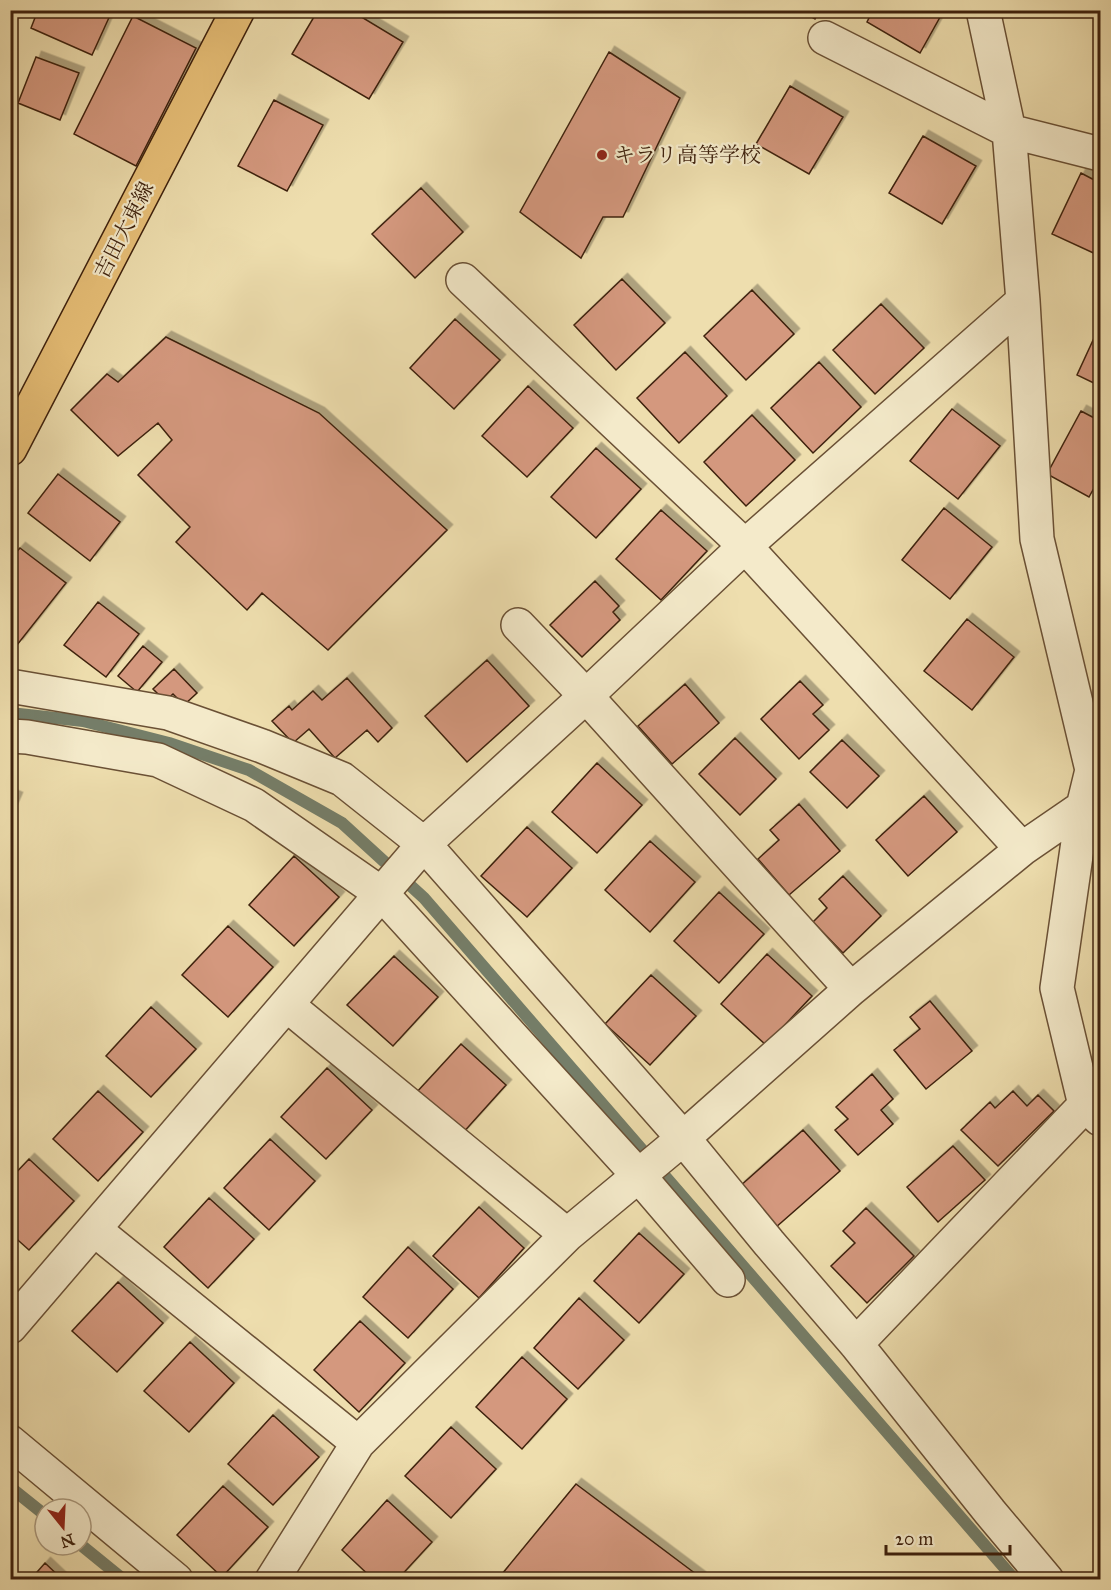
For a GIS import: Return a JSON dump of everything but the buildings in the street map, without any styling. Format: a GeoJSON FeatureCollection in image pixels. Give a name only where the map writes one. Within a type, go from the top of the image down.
{"type":"FeatureCollection","features":[{"type":"Feature","properties":{"kind":"main road","name":"吉田大東線"},"geometry":{"type":"LineString","coordinates":[[10,449],[238,10]]}},
{"type":"Feature","properties":{"kind":"street"},"geometry":{"type":"LineString","coordinates":[[856,1344],[1093,1112],[1056,988],[1083,807],[1096,774],[1036,539],[1023,301],[1009,131],[983,10]]}},
{"type":"Feature","properties":{"kind":"street"},"geometry":{"type":"LineString","coordinates":[[825,38],[1009,131],[1101,154]]}},
{"type":"Feature","properties":{"kind":"street"},"geometry":{"type":"LineString","coordinates":[[462,280],[745,546],[1022,849]]}},
{"type":"Feature","properties":{"kind":"street"},"geometry":{"type":"LineString","coordinates":[[10,1327],[420,848],[745,546],[1023,301]]}},
{"type":"Feature","properties":{"kind":"street"},"geometry":{"type":"LineString","coordinates":[[518,625],[586,696],[851,989]]}},
{"type":"Feature","properties":{"kind":"street"},"geometry":{"type":"LineString","coordinates":[[10,686],[168,713],[262,746],[342,779],[420,848],[769,1243],[856,1344],[1047,1580]]}},
{"type":"Feature","properties":{"kind":"street"},"geometry":{"type":"LineString","coordinates":[[10,736],[158,760],[254,805],[383,892],[641,1173],[728,1280]]}},
{"type":"Feature","properties":{"kind":"street"},"geometry":{"type":"LineString","coordinates":[[272,1580],[358,1443],[567,1235],[678,1142],[851,989],[1022,849],[1083,807]]}},
{"type":"Feature","properties":{"kind":"street"},"geometry":{"type":"LineString","coordinates":[[287,1005],[567,1235]]}},
{"type":"Feature","properties":{"kind":"street"},"geometry":{"type":"LineString","coordinates":[[95,1230],[358,1443]]}},
{"type":"Feature","properties":{"kind":"street"},"geometry":{"type":"LineString","coordinates":[[10,1442],[176,1580]]}},
{"type":"Feature","properties":{"kind":"waterway"},"geometry":{"type":"LineString","coordinates":[[10,713],[83,721],[169,743],[249,770],[342,823],[424,898],[1015,1580]]}},
{"type":"Feature","properties":{"kind":"waterway"},"geometry":{"type":"LineString","coordinates":[[10,1487],[33,1505]]}},
{"type":"Feature","properties":{"kind":"waterway"},"geometry":{"type":"LineString","coordinates":[[93,1555],[124,1580]]}},
{"type":"Feature","properties":{"kind":"place","name":"キラリ高等学校"},"geometry":{"type":"Point","coordinates":[602,155]}}]}
